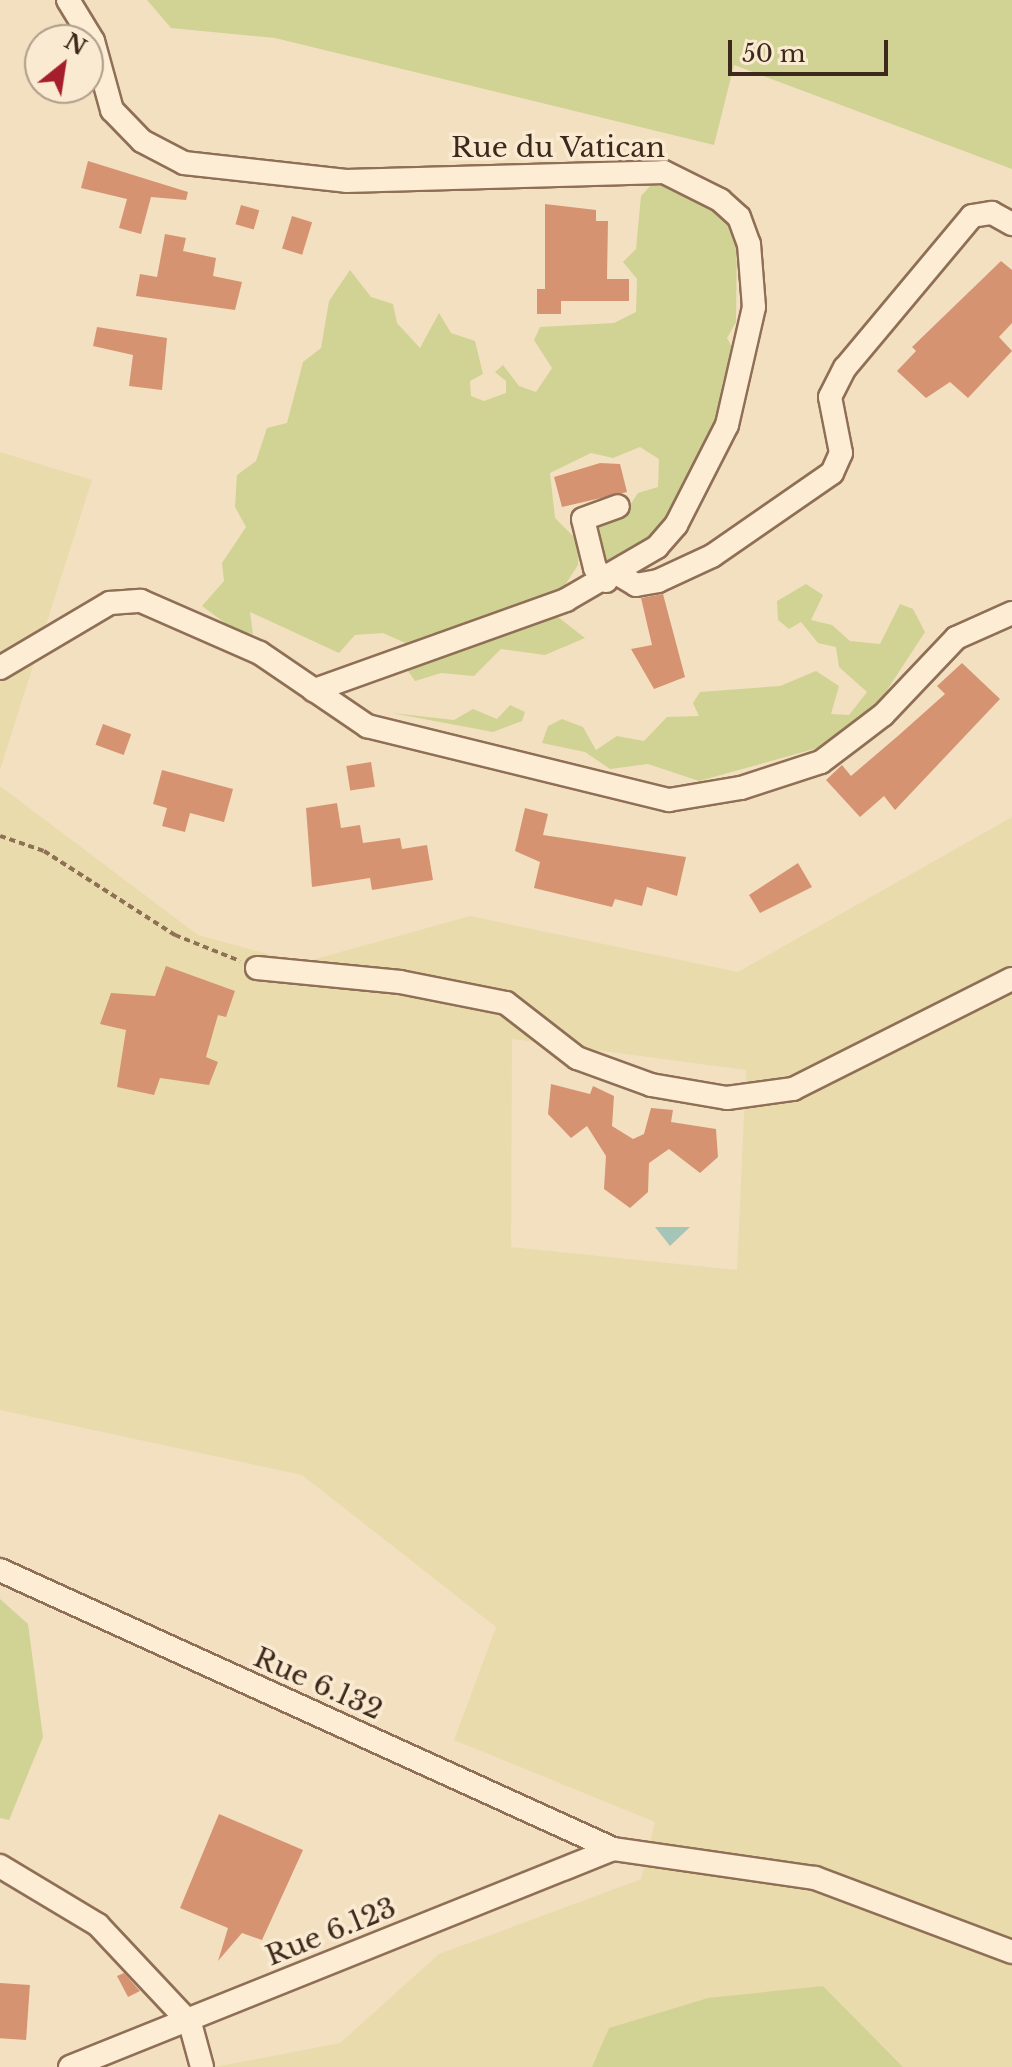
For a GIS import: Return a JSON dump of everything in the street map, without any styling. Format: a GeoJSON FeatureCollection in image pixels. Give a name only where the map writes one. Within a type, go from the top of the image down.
{"type":"FeatureCollection","features":[{"type":"Feature","properties":{"kind":"street","name":"Rue du Vatican"},"geometry":{"type":"LineString","coordinates":[[68,0],[93,41],[112,110],[142,141],[184,163],[346,181],[664,172],[698,185],[739,217],[749,244],[754,307],[727,425],[676,525],[612,577],[314,690]]}},
{"type":"Feature","properties":{"kind":"street"},"geometry":{"type":"LineString","coordinates":[[618,506],[583,519],[595,568],[636,585],[658,581],[712,556],[832,473],[841,453],[830,397],[845,368],[972,216],[992,213],[1012,224]]}},
{"type":"Feature","properties":{"kind":"street"},"geometry":{"type":"LineString","coordinates":[[0,668],[110,603],[141,601],[260,653],[346,716],[394,734],[500,754],[631,793],[709,795],[821,762],[883,715],[956,638],[1012,613]]}},
{"type":"Feature","properties":{"kind":"street"},"geometry":{"type":"LineString","coordinates":[[257,968],[400,982],[506,1003],[577,1058],[651,1085],[727,1098],[793,1089],[1012,979]]}},
{"type":"Feature","properties":{"kind":"street","name":"Rue 6.132"},"geometry":{"type":"LineString","coordinates":[[0,1570],[613,1849]]}},
{"type":"Feature","properties":{"kind":"street"},"geometry":{"type":"LineString","coordinates":[[613,1849],[815,1878],[1012,1952]]}},
{"type":"Feature","properties":{"kind":"street","name":"Rue 6.123"},"geometry":{"type":"LineString","coordinates":[[70,2067],[190,2023],[613,1849]]}},
{"type":"Feature","properties":{"kind":"street"},"geometry":{"type":"LineString","coordinates":[[0,1866],[98,1925],[190,2023],[202,2067]]}},
{"type":"Feature","properties":{"kind":"path"},"geometry":{"type":"LineString","coordinates":[[0,836],[44,851],[175,935],[257,968]]}},
{"type":"Feature","properties":{"kind":"shaded area"},"geometry":{"type":"Polygon","coordinates":[[[0,452],[92,480],[0,770],[0,452]]]}},
{"type":"Feature","properties":{"kind":"shaded area"},"geometry":{"type":"Polygon","coordinates":[[[0,786],[198,935],[301,963],[470,916],[738,972],[1012,817],[1012,2067],[903,2067],[823,1986],[610,2028],[592,2067],[214,2067],[340,2043],[439,1954],[641,1879],[655,1822],[454,1740],[496,1627],[302,1475],[0,1410],[0,786]],[[512,1039],[511,1247],[737,1270],[746,1070],[512,1039]]]}},
{"type":"Feature","properties":{"kind":"shaded area"},"geometry":{"type":"Polygon","coordinates":[[[655,1227],[690,1227],[670,1246],[655,1227]]]}},
{"type":"Feature","properties":{"kind":"green space"},"geometry":{"type":"Polygon","coordinates":[[[147,0],[1012,0],[1012,169],[734,65],[714,145],[275,38],[171,28],[147,0]]]}},
{"type":"Feature","properties":{"kind":"green space"},"geometry":{"type":"Polygon","coordinates":[[[654,182],[726,217],[737,232],[736,322],[727,338],[733,349],[722,384],[725,403],[712,431],[721,465],[653,544],[606,565],[598,523],[622,517],[638,493],[658,487],[659,459],[640,447],[613,458],[591,453],[550,473],[555,518],[579,542],[578,565],[549,610],[585,638],[545,655],[501,649],[474,676],[441,673],[415,681],[408,671],[437,636],[432,633],[410,645],[383,633],[355,635],[339,653],[250,612],[253,634],[236,631],[202,606],[224,581],[222,563],[246,527],[235,507],[237,475],[256,461],[267,428],[287,423],[303,362],[321,348],[329,301],[350,270],[371,297],[393,304],[397,323],[420,348],[439,313],[451,333],[475,341],[483,374],[470,381],[471,396],[484,401],[506,393],[506,381],[495,372],[503,365],[519,386],[536,392],[552,368],[534,340],[540,327],[614,323],[636,312],[637,279],[623,262],[636,249],[641,196],[654,182]]]}},
{"type":"Feature","properties":{"kind":"green space"},"geometry":{"type":"Polygon","coordinates":[[[806,584],[823,595],[811,620],[832,625],[850,641],[880,644],[900,604],[913,609],[925,632],[878,704],[825,746],[699,781],[648,764],[610,769],[585,752],[542,743],[548,726],[562,719],[583,727],[596,750],[617,736],[644,741],[667,717],[699,716],[693,703],[700,692],[780,686],[816,671],[839,686],[831,714],[849,715],[867,692],[839,667],[836,647],[818,643],[801,622],[789,629],[778,620],[777,601],[806,584]]]}},
{"type":"Feature","properties":{"kind":"green space"},"geometry":{"type":"Polygon","coordinates":[[[510,705],[525,712],[522,721],[493,732],[392,713],[454,720],[473,709],[497,719],[510,705]]]}},
{"type":"Feature","properties":{"kind":"green space"},"geometry":{"type":"Polygon","coordinates":[[[0,1599],[28,1624],[43,1737],[9,1820],[0,1818],[0,1599]]]}},
{"type":"Feature","properties":{"kind":"green space"},"geometry":{"type":"Polygon","coordinates":[[[823,1986],[903,2067],[592,2067],[609,2028],[708,1998],[823,1986]]]}},
{"type":"Feature","properties":{"kind":"building"},"geometry":{"type":"Polygon","coordinates":[[[88,161],[188,192],[186,200],[151,197],[141,234],[119,228],[127,199],[81,188],[88,161]]]}},
{"type":"Feature","properties":{"kind":"building"},"geometry":{"type":"Polygon","coordinates":[[[545,204],[596,210],[596,221],[608,221],[607,279],[629,279],[629,301],[561,301],[561,314],[537,314],[537,289],[545,289],[545,204]]]}},
{"type":"Feature","properties":{"kind":"building"},"geometry":{"type":"Polygon","coordinates":[[[241,205],[259,210],[254,229],[235,224],[241,205]]]}},
{"type":"Feature","properties":{"kind":"building"},"geometry":{"type":"Polygon","coordinates":[[[292,216],[312,222],[302,255],[282,249],[292,216]]]}},
{"type":"Feature","properties":{"kind":"building"},"geometry":{"type":"Polygon","coordinates":[[[165,234],[186,238],[183,251],[216,258],[213,276],[242,282],[235,310],[136,296],[140,274],[157,277],[165,234]]]}},
{"type":"Feature","properties":{"kind":"building"},"geometry":{"type":"Polygon","coordinates":[[[1001,261],[1012,270],[1012,323],[999,337],[1012,351],[968,398],[950,382],[926,398],[897,371],[916,351],[912,347],[1001,261]]]}},
{"type":"Feature","properties":{"kind":"building"},"geometry":{"type":"Polygon","coordinates":[[[97,327],[167,338],[162,390],[129,386],[133,355],[93,346],[97,327]]]}},
{"type":"Feature","properties":{"kind":"building"},"geometry":{"type":"Polygon","coordinates":[[[600,463],[620,464],[627,492],[562,507],[554,477],[600,463]]]}},
{"type":"Feature","properties":{"kind":"building"},"geometry":{"type":"Polygon","coordinates":[[[663,594],[685,677],[654,689],[631,649],[652,645],[641,598],[663,594]]]}},
{"type":"Feature","properties":{"kind":"building"},"geometry":{"type":"Polygon","coordinates":[[[962,663],[1000,699],[895,810],[884,796],[860,817],[826,780],[842,765],[851,776],[899,735],[945,694],[937,686],[962,663]]]}},
{"type":"Feature","properties":{"kind":"building"},"geometry":{"type":"Polygon","coordinates":[[[103,724],[131,734],[124,755],[95,745],[103,724]]]}},
{"type":"Feature","properties":{"kind":"building"},"geometry":{"type":"Polygon","coordinates":[[[371,762],[375,787],[350,791],[346,766],[371,762]]]}},
{"type":"Feature","properties":{"kind":"building"},"geometry":{"type":"Polygon","coordinates":[[[162,770],[233,789],[224,822],[190,813],[185,832],[162,826],[167,808],[153,804],[162,770]]]}},
{"type":"Feature","properties":{"kind":"building"},"geometry":{"type":"Polygon","coordinates":[[[337,803],[341,828],[360,825],[363,843],[400,838],[402,849],[427,845],[433,880],[372,890],[370,878],[312,887],[306,808],[337,803]]]}},
{"type":"Feature","properties":{"kind":"building"},"geometry":{"type":"Polygon","coordinates":[[[525,808],[548,814],[543,835],[686,857],[677,896],[647,887],[642,906],[615,899],[612,907],[534,888],[540,862],[515,851],[525,808]]]}},
{"type":"Feature","properties":{"kind":"building"},"geometry":{"type":"Polygon","coordinates":[[[798,863],[812,887],[760,913],[749,895],[798,863]]]}},
{"type":"Feature","properties":{"kind":"building"},"geometry":{"type":"Polygon","coordinates":[[[166,966],[235,991],[226,1017],[218,1015],[206,1057],[218,1062],[209,1085],[160,1078],[154,1095],[117,1087],[126,1030],[100,1024],[111,993],[155,996],[166,966]]]}},
{"type":"Feature","properties":{"kind":"building"},"geometry":{"type":"Polygon","coordinates":[[[551,1084],[590,1094],[593,1086],[614,1096],[612,1126],[633,1139],[644,1134],[651,1108],[673,1110],[671,1122],[716,1129],[718,1157],[700,1173],[669,1149],[649,1163],[648,1192],[630,1208],[604,1189],[606,1156],[587,1126],[571,1138],[548,1114],[551,1084]]]}},
{"type":"Feature","properties":{"kind":"building"},"geometry":{"type":"Polygon","coordinates":[[[219,1814],[303,1850],[262,1940],[242,1933],[218,1961],[228,1928],[180,1908],[219,1814]]]}},
{"type":"Feature","properties":{"kind":"building"},"geometry":{"type":"Polygon","coordinates":[[[124,1973],[140,1991],[128,1997],[117,1976],[124,1973]]]}},
{"type":"Feature","properties":{"kind":"building"},"geometry":{"type":"Polygon","coordinates":[[[0,1983],[30,1985],[26,2040],[0,2038],[0,1983]]]}}]}
